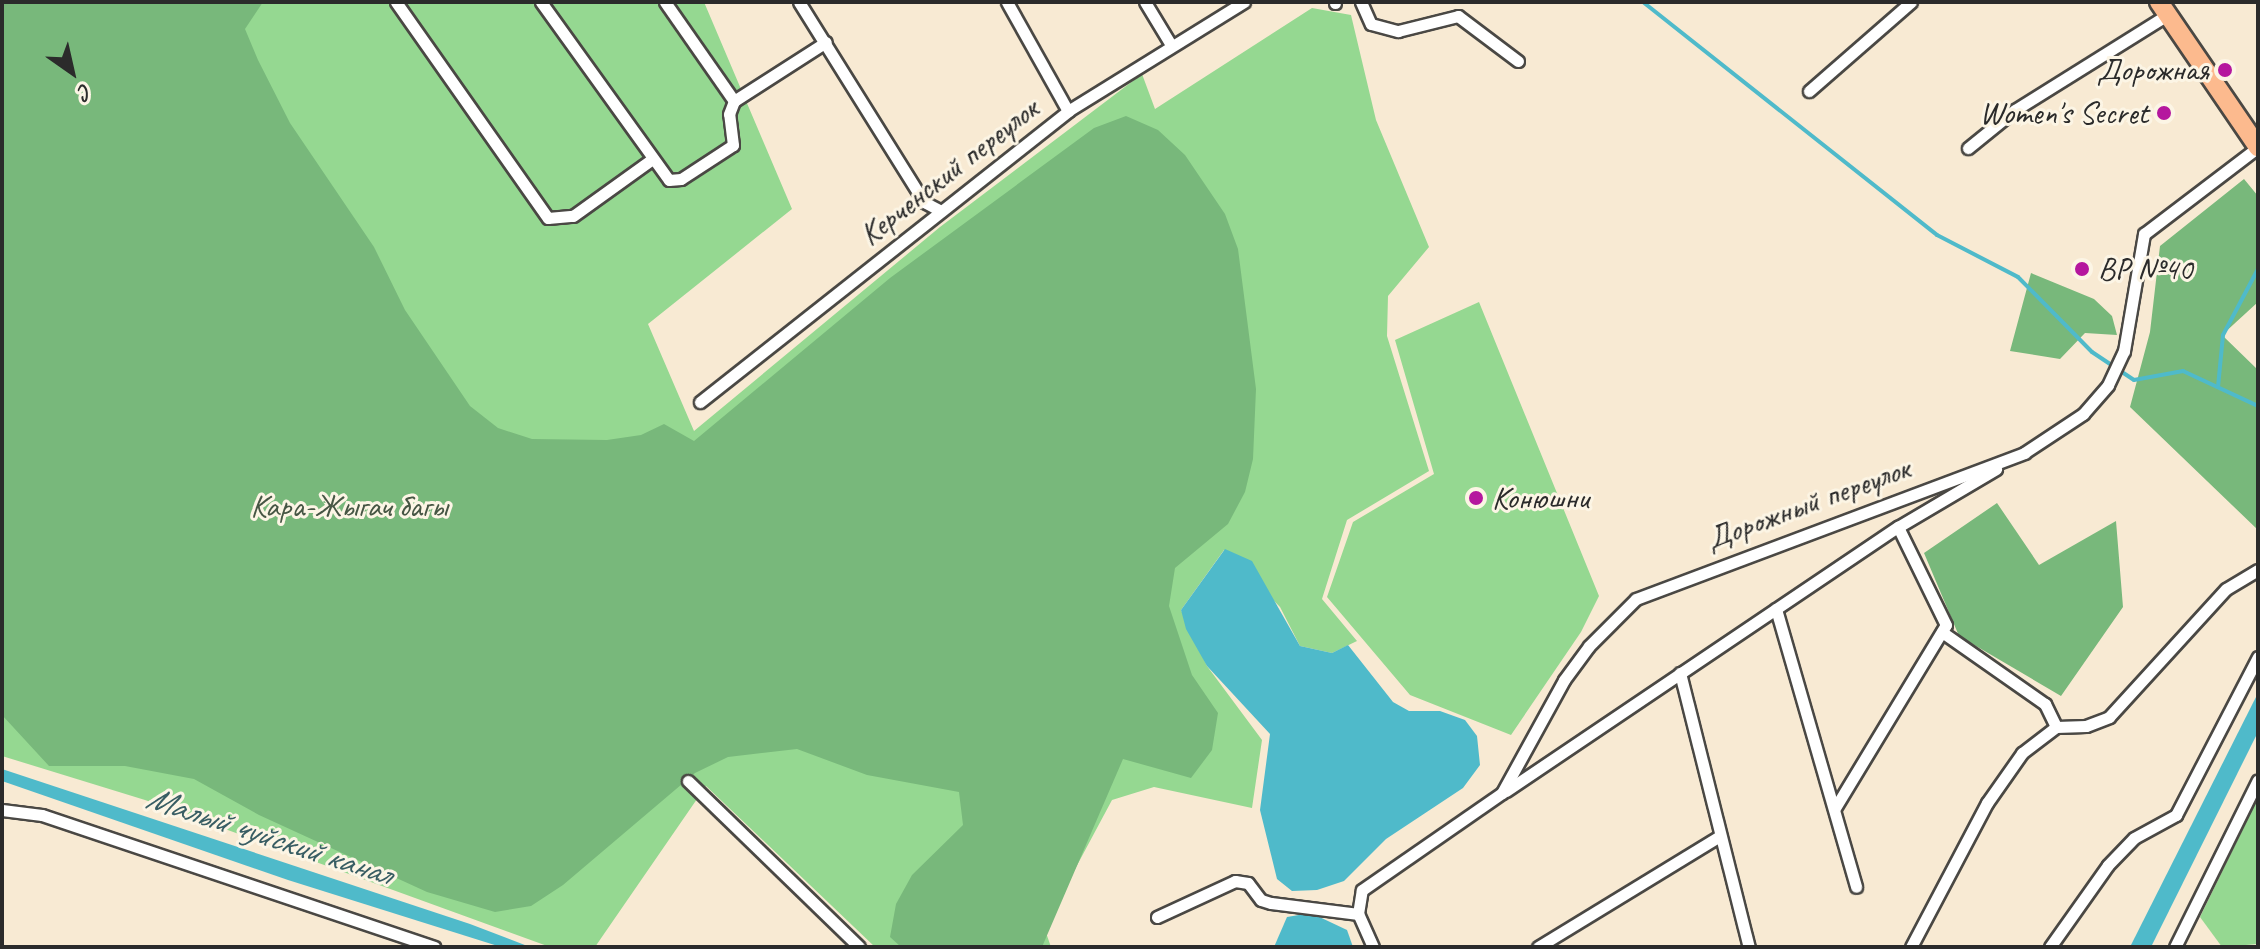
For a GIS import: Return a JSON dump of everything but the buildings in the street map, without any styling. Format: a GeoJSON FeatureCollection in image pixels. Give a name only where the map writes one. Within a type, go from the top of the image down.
{"type":"FeatureCollection","features":[{"type":"Feature","properties":{"kind":"main road"},"geometry":{"type":"LineString","coordinates":[[2163,8],[2258,147]]}},
{"type":"Feature","properties":{"kind":"street"},"geometry":{"type":"LineString","coordinates":[[396,2],[548,218],[573,216],[651,160]]}},
{"type":"Feature","properties":{"kind":"street"},"geometry":{"type":"LineString","coordinates":[[541,2],[651,160],[672,181],[713,161],[735,142],[729,114],[734,101],[826,42]]}},
{"type":"Feature","properties":{"kind":"street"},"geometry":{"type":"LineString","coordinates":[[665,2],[734,101]]}},
{"type":"Feature","properties":{"kind":"street"},"geometry":{"type":"LineString","coordinates":[[799,2],[924,202],[941,211]]}},
{"type":"Feature","properties":{"kind":"street"},"geometry":{"type":"LineString","coordinates":[[1007,2],[1068,111]]}},
{"type":"Feature","properties":{"kind":"street"},"geometry":{"type":"LineString","coordinates":[[1145,2],[1171,45]]}},
{"type":"Feature","properties":{"kind":"street","name":"Керченский переулок"},"geometry":{"type":"LineString","coordinates":[[700,402],[1068,111],[1244,2]]}},
{"type":"Feature","properties":{"kind":"street"},"geometry":{"type":"LineString","coordinates":[[1361,2],[1371,24],[1398,31],[1458,16],[1518,61]]}},
{"type":"Feature","properties":{"kind":"street"},"geometry":{"type":"LineString","coordinates":[[1809,91],[1911,2]]}},
{"type":"Feature","properties":{"kind":"street"},"geometry":{"type":"LineString","coordinates":[[1968,148],[2015,110],[2163,8]]}},
{"type":"Feature","properties":{"kind":"street","name":"Дорожный переулок"},"geometry":{"type":"LineString","coordinates":[[1358,914],[1362,890],[1502,793],[1564,680],[1589,646],[1644,593],[2024,453],[2083,414],[2108,385],[2124,351],[2144,234],[2258,147]]}},
{"type":"Feature","properties":{"kind":"street"},"geometry":{"type":"LineString","coordinates":[[1502,793],[1898,527],[2024,453]]}},
{"type":"Feature","properties":{"kind":"street"},"geometry":{"type":"LineString","coordinates":[[1835,808],[1946,625],[1898,527]]}},
{"type":"Feature","properties":{"kind":"street"},"geometry":{"type":"LineString","coordinates":[[1911,947],[1987,803],[2022,753],[2056,727],[2086,726],[2109,717],[2226,589],[2258,570]]}},
{"type":"Feature","properties":{"kind":"street"},"geometry":{"type":"LineString","coordinates":[[1776,609],[1856,887]]}},
{"type":"Feature","properties":{"kind":"street"},"geometry":{"type":"LineString","coordinates":[[1942,632],[2045,704],[2056,727]]}},
{"type":"Feature","properties":{"kind":"street"},"geometry":{"type":"LineString","coordinates":[[2050,947],[2108,865],[2134,838],[2176,815],[2258,657]]}},
{"type":"Feature","properties":{"kind":"street"},"geometry":{"type":"LineString","coordinates":[[1680,673],[1749,947]]}},
{"type":"Feature","properties":{"kind":"street"},"geometry":{"type":"LineString","coordinates":[[2175,947],[2258,780]]}},
{"type":"Feature","properties":{"kind":"street"},"geometry":{"type":"LineString","coordinates":[[688,781],[859,947]]}},
{"type":"Feature","properties":{"kind":"street"},"geometry":{"type":"LineString","coordinates":[[2,810],[42,815],[434,947]]}},
{"type":"Feature","properties":{"kind":"street"},"geometry":{"type":"LineString","coordinates":[[1538,947],[1720,836]]}},
{"type":"Feature","properties":{"kind":"street"},"geometry":{"type":"LineString","coordinates":[[1157,917],[1235,881],[1248,883],[1261,900],[1271,903],[1358,914],[1373,947]]}},
{"type":"Feature","properties":{"kind":"green space","name":"Кара-Жыгач багы"},"geometry":{"type":"Polygon","coordinates":[[[2,2],[704,2],[792,209],[648,324],[694,431],[940,227],[1142,74],[1155,109],[1312,8],[1351,15],[1376,120],[1429,247],[1388,296],[1387,336],[1429,471],[1347,520],[1322,599],[1357,641],[1332,653],[1300,646],[1280,607],[1224,550],[1181,610],[1207,666],[1262,740],[1252,808],[1154,787],[1112,800],[1044,927],[1051,947],[875,947],[706,786],[595,947],[550,947],[145,800],[2,756],[2,2]]]}},
{"type":"Feature","properties":{"kind":"green space","name":"Кара-Жыгач багы"},"geometry":{"type":"Polygon","coordinates":[[[2,2],[263,2],[245,29],[258,60],[290,123],[374,247],[405,310],[470,406],[498,428],[532,439],[607,440],[641,435],[664,424],[694,441],[890,278],[1094,128],[1126,116],[1158,130],[1185,155],[1225,214],[1238,249],[1256,389],[1253,459],[1245,492],[1228,524],[1175,568],[1169,606],[1192,675],[1218,713],[1212,750],[1191,778],[1123,759],[1042,947],[901,947],[890,937],[896,904],[912,875],[963,825],[959,792],[867,775],[797,749],[728,757],[695,773],[563,885],[531,906],[495,912],[427,892],[259,815],[194,779],[125,766],[49,766],[2,715],[2,2]]]}},
{"type":"Feature","properties":{"kind":"green space"},"geometry":{"type":"Polygon","coordinates":[[[2244,179],[2258,196],[2258,302],[2222,335],[2258,370],[2258,530],[2130,407],[2150,332],[2160,246],[2244,179]]]}},
{"type":"Feature","properties":{"kind":"green space"},"geometry":{"type":"Polygon","coordinates":[[[2031,273],[2094,299],[2112,316],[2117,335],[2085,333],[2060,359],[2010,351],[2031,273]]]}},
{"type":"Feature","properties":{"kind":"green space","name":"Конюшни"},"geometry":{"type":"Polygon","coordinates":[[[1479,302],[1599,596],[1581,632],[1511,735],[1410,695],[1327,597],[1353,522],[1434,474],[1395,340],[1479,302]]]}},
{"type":"Feature","properties":{"kind":"green space"},"geometry":{"type":"Polygon","coordinates":[[[1997,503],[2039,565],[2116,521],[2123,607],[2061,696],[1959,636],[1924,553],[1997,503]]]}},
{"type":"Feature","properties":{"kind":"green space"},"geometry":{"type":"Polygon","coordinates":[[[2258,798],[2258,944],[2222,947],[2200,917],[2258,798]]]}},
{"type":"Feature","properties":{"kind":"water"},"geometry":{"type":"Polygon","coordinates":[[[1225,549],[1252,561],[1300,646],[1332,653],[1348,645],[1393,702],[1409,711],[1440,711],[1465,720],[1477,736],[1480,765],[1463,788],[1386,839],[1344,881],[1317,890],[1292,891],[1277,879],[1260,810],[1270,734],[1207,666],[1186,629],[1181,610],[1225,549]]]}},
{"type":"Feature","properties":{"kind":"water"},"geometry":{"type":"Polygon","coordinates":[[[2258,693],[2258,732],[2151,947],[2130,947],[2258,693]]]}},
{"type":"Feature","properties":{"kind":"water"},"geometry":{"type":"Polygon","coordinates":[[[2,769],[470,924],[530,947],[501,947],[288,880],[2,781],[2,769]]]}},
{"type":"Feature","properties":{"kind":"water"},"geometry":{"type":"Polygon","coordinates":[[[1311,913],[1347,930],[1353,947],[1274,947],[1287,917],[1311,913]]]}},
{"type":"Feature","properties":{"kind":"waterway"},"geometry":{"type":"LineString","coordinates":[[1643,2],[1937,235],[2018,277],[2092,352],[2134,380],[2183,371],[2258,406]]}},
{"type":"Feature","properties":{"kind":"waterway"},"geometry":{"type":"LineString","coordinates":[[2218,387],[2223,335],[2258,269]]}},
{"type":"Feature","properties":{"kind":"place","name":"Дорожная"},"geometry":{"type":"Point","coordinates":[2225,70]}},
{"type":"Feature","properties":{"kind":"place","name":"Women's Secret"},"geometry":{"type":"Point","coordinates":[2164,113]}},
{"type":"Feature","properties":{"kind":"place","name":"BP №40"},"geometry":{"type":"Point","coordinates":[2082,269]}},
{"type":"Feature","properties":{"kind":"place","name":"Конюшни"},"geometry":{"type":"Point","coordinates":[1476,498]}},
{"type":"Feature","properties":{"kind":"water label","name":"Малый чуйский канал"},"geometry":{"type":"Point","coordinates":[269,835]}}]}
